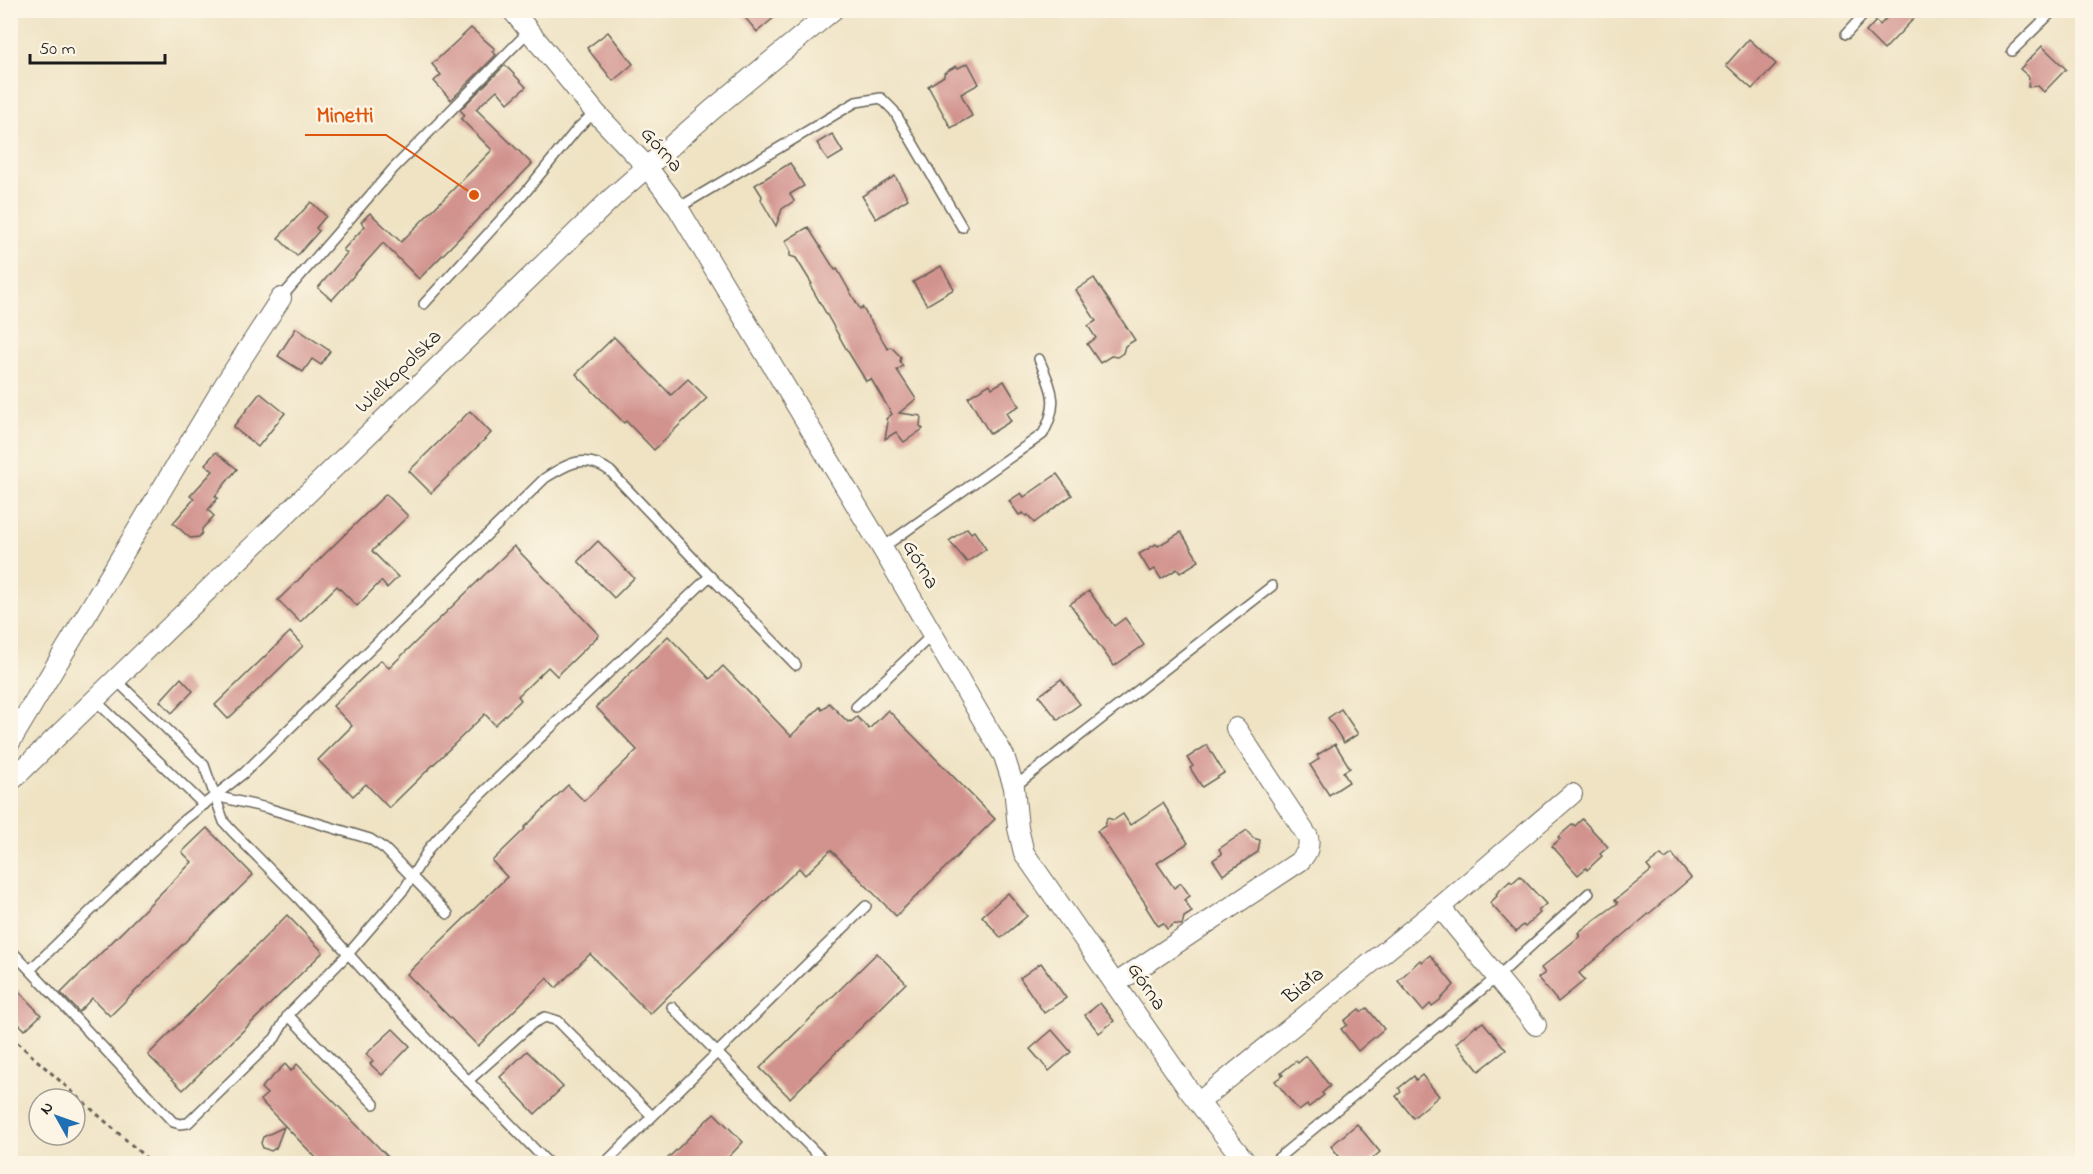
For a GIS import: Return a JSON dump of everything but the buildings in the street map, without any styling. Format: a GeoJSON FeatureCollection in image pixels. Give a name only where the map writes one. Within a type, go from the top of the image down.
{"type":"FeatureCollection","features":[{"type":"Feature","properties":{"kind":"street","name":"Górna"},"geometry":{"type":"LineString","coordinates":[[512,10],[595,112],[646,167],[678,208],[1004,756],[1014,788],[1018,828],[1024,853],[1198,1102],[1247,1164]]}},
{"type":"Feature","properties":{"kind":"street","name":"Wielkopolska"},"geometry":{"type":"LineString","coordinates":[[10,782],[604,206],[712,110],[833,10]]}},
{"type":"Feature","properties":{"kind":"street"},"geometry":{"type":"LineString","coordinates":[[10,742],[225,384],[281,298]]}},
{"type":"Feature","properties":{"kind":"street"},"geometry":{"type":"LineString","coordinates":[[1115,984],[1300,861],[1306,853],[1309,844],[1308,837],[1236,728]]}},
{"type":"Feature","properties":{"kind":"street","name":"Biała"},"geometry":{"type":"LineString","coordinates":[[1198,1102],[1440,907],[1572,794]]}},
{"type":"Feature","properties":{"kind":"street"},"geometry":{"type":"LineString","coordinates":[[1440,907],[1536,1025]]}},
{"type":"Feature","properties":{"kind":"lane"},"geometry":{"type":"LineString","coordinates":[[1846,34],[1868,10]]}},
{"type":"Feature","properties":{"kind":"lane"},"geometry":{"type":"LineString","coordinates":[[2012,51],[2054,10]]}},
{"type":"Feature","properties":{"kind":"lane"},"geometry":{"type":"LineString","coordinates":[[281,298],[393,169],[530,30]]}},
{"type":"Feature","properties":{"kind":"lane"},"geometry":{"type":"LineString","coordinates":[[678,208],[856,102],[881,99],[894,111],[962,227]]}},
{"type":"Feature","properties":{"kind":"lane"},"geometry":{"type":"LineString","coordinates":[[424,304],[517,202],[577,129],[595,112]]}},
{"type":"Feature","properties":{"kind":"lane"},"geometry":{"type":"LineString","coordinates":[[882,548],[1043,434],[1052,417],[1054,402],[1039,359]]}},
{"type":"Feature","properties":{"kind":"lane"},"geometry":{"type":"LineString","coordinates":[[30,970],[184,820],[244,773],[545,478],[562,467],[578,461],[590,461],[610,471],[796,665]]}},
{"type":"Feature","properties":{"kind":"lane"},"geometry":{"type":"LineString","coordinates":[[10,950],[173,1122],[188,1123],[275,1038],[288,1015],[348,954],[405,888],[430,847],[458,816],[710,576]]}},
{"type":"Feature","properties":{"kind":"lane"},"geometry":{"type":"LineString","coordinates":[[1014,788],[1272,586]]}},
{"type":"Feature","properties":{"kind":"lane"},"geometry":{"type":"LineString","coordinates":[[856,707],[933,634]]}},
{"type":"Feature","properties":{"kind":"lane"},"geometry":{"type":"LineString","coordinates":[[116,680],[204,765],[224,822],[232,831],[549,1164]]}},
{"type":"Feature","properties":{"kind":"lane"},"geometry":{"type":"LineString","coordinates":[[95,700],[204,805]]}},
{"type":"Feature","properties":{"kind":"lane"},"geometry":{"type":"LineString","coordinates":[[215,796],[267,808],[370,839],[385,849],[448,914]]}},
{"type":"Feature","properties":{"kind":"lane"},"geometry":{"type":"LineString","coordinates":[[1270,1164],[1497,977],[1589,893]]}},
{"type":"Feature","properties":{"kind":"lane"},"geometry":{"type":"LineString","coordinates":[[604,1164],[866,906]]}},
{"type":"Feature","properties":{"kind":"lane"},"geometry":{"type":"LineString","coordinates":[[672,1007],[827,1164]]}},
{"type":"Feature","properties":{"kind":"lane"},"geometry":{"type":"LineString","coordinates":[[288,1015],[374,1104]]}},
{"type":"Feature","properties":{"kind":"lane"},"geometry":{"type":"LineString","coordinates":[[468,1081],[532,1024],[545,1017],[558,1021],[652,1116]]}},
{"type":"Feature","properties":{"kind":"path"},"geometry":{"type":"LineString","coordinates":[[10,1036],[153,1164]]}},
{"type":"Feature","properties":{"kind":"place","name":"Minetti"},"geometry":{"type":"Point","coordinates":[474,195]}}]}
